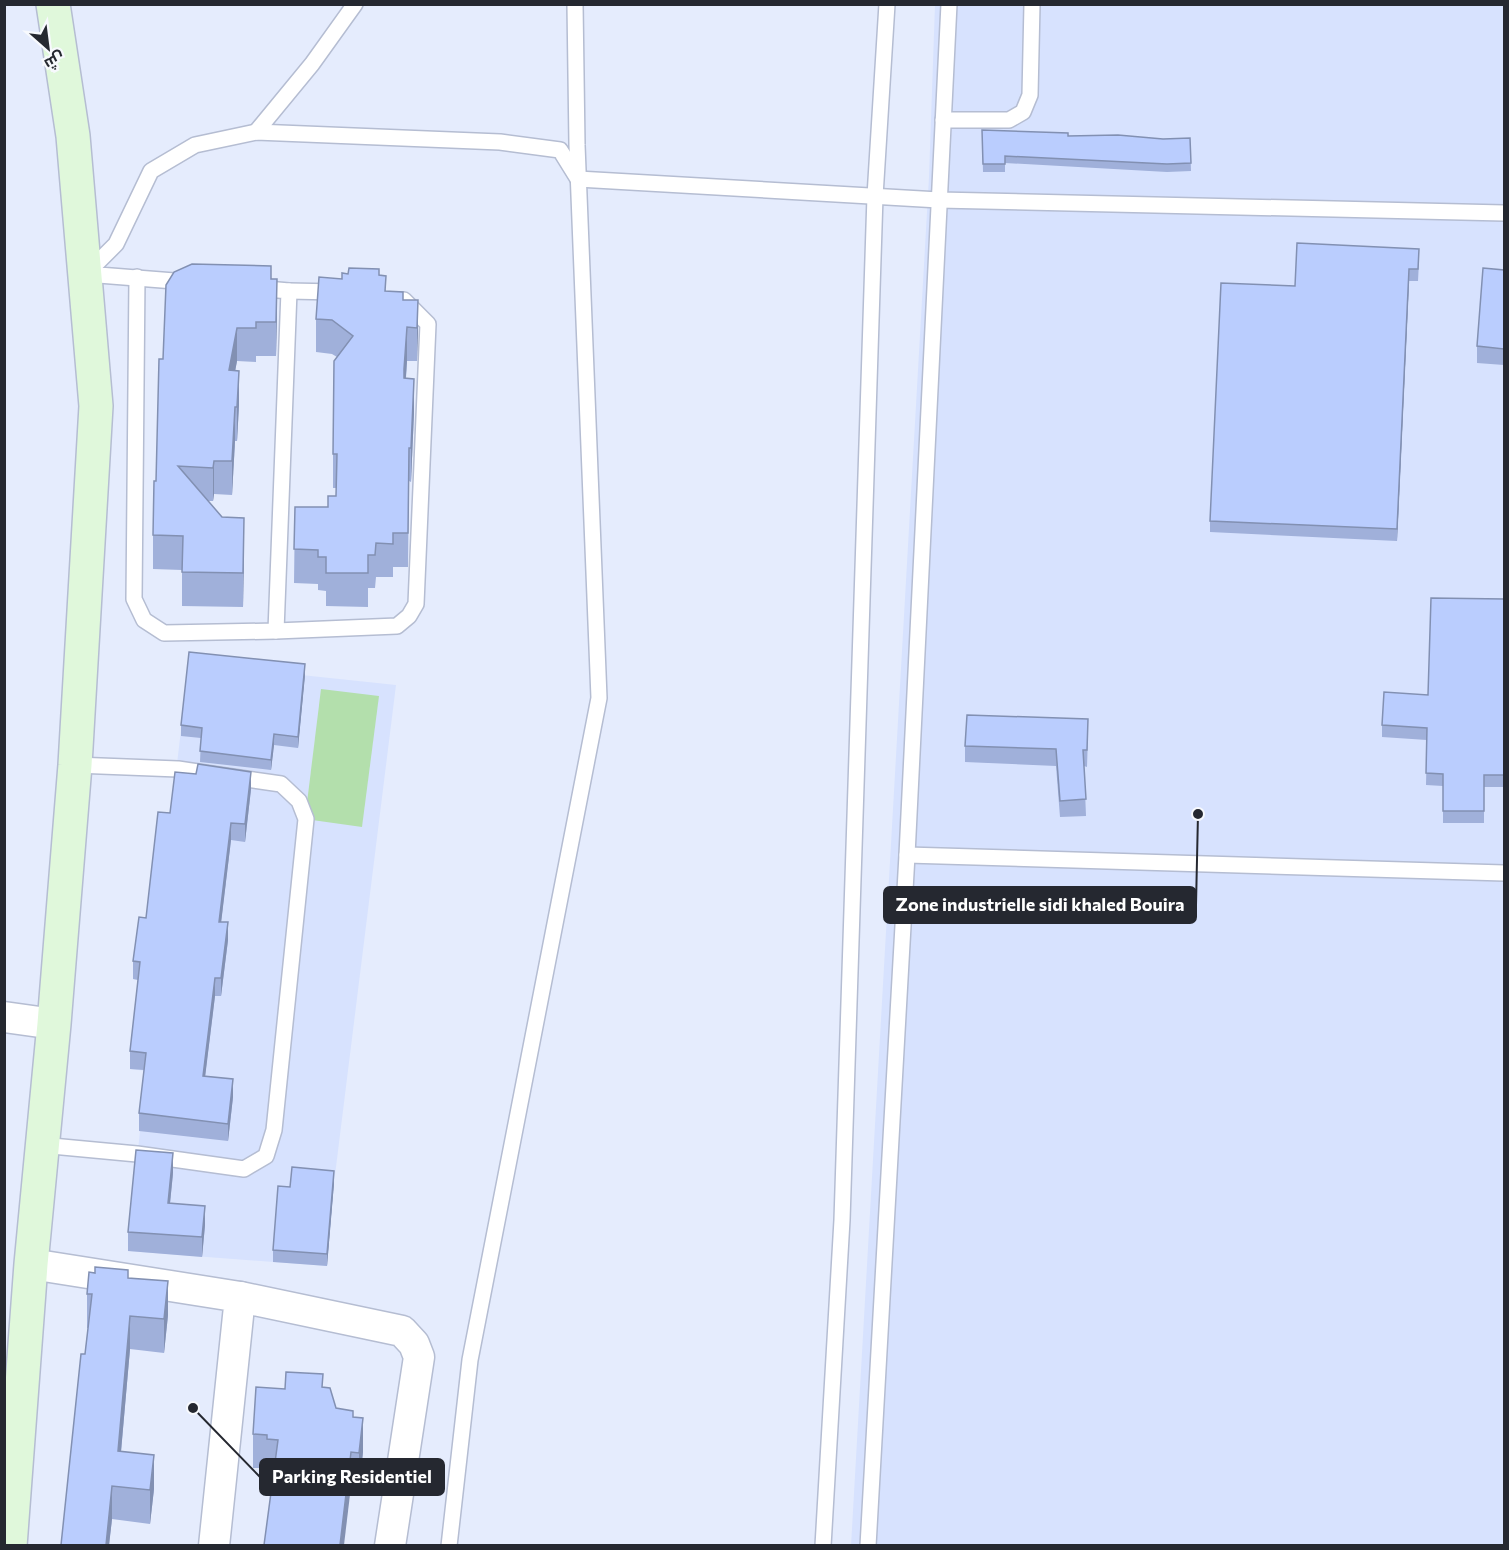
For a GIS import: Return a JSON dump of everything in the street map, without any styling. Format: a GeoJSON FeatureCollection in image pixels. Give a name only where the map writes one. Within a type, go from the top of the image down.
{"type":"FeatureCollection","features":[{"type":"Feature","properties":{"kind":"main road"},"geometry":{"type":"LineString","coordinates":[[10,1545],[31,1264],[54,1024],[75,765],[96,406],[73,136],[53,4]]}},
{"type":"Feature","properties":{"kind":"street"},"geometry":{"type":"LineString","coordinates":[[4,1017],[54,1024]]}},
{"type":"Feature","properties":{"kind":"street"},"geometry":{"type":"LineString","coordinates":[[31,1264],[240,1297],[402,1331],[414,1344],[419,1357],[390,1545]]}},
{"type":"Feature","properties":{"kind":"street"},"geometry":{"type":"LineString","coordinates":[[214,1545],[240,1297]]}},
{"type":"Feature","properties":{"kind":"lane"},"geometry":{"type":"LineString","coordinates":[[256,132],[312,64],[355,4]]}},
{"type":"Feature","properties":{"kind":"lane"},"geometry":{"type":"LineString","coordinates":[[449,1545],[470,1360],[599,698],[578,178],[575,4]]}},
{"type":"Feature","properties":{"kind":"lane"},"geometry":{"type":"LineString","coordinates":[[824,1545],[842,1220],[875,196],[887,4]]}},
{"type":"Feature","properties":{"kind":"lane"},"geometry":{"type":"LineString","coordinates":[[868,1545],[907,855],[950,4]]}},
{"type":"Feature","properties":{"kind":"lane"},"geometry":{"type":"LineString","coordinates":[[943,120],[1009,120],[1023,112],[1030,95],[1032,4]]}},
{"type":"Feature","properties":{"kind":"lane"},"geometry":{"type":"LineString","coordinates":[[86,274],[116,244],[152,171],[195,145],[256,132],[500,142],[560,150],[578,178]]}},
{"type":"Feature","properties":{"kind":"lane"},"geometry":{"type":"LineString","coordinates":[[578,178],[939,200],[1504,213]]}},
{"type":"Feature","properties":{"kind":"lane"},"geometry":{"type":"LineString","coordinates":[[86,274],[208,284]]}},
{"type":"Feature","properties":{"kind":"lane"},"geometry":{"type":"LineString","coordinates":[[137,277],[134,598],[144,620],[164,633],[397,626],[409,616],[416,604],[428,324],[401,297],[393,296]]}},
{"type":"Feature","properties":{"kind":"lane"},"geometry":{"type":"LineString","coordinates":[[243,287],[349,293]]}},
{"type":"Feature","properties":{"kind":"lane"},"geometry":{"type":"LineString","coordinates":[[276,631],[289,291]]}},
{"type":"Feature","properties":{"kind":"lane"},"geometry":{"type":"LineString","coordinates":[[41,1145],[137,1154],[244,1169],[266,1156],[274,1130],[306,819],[299,801],[281,784],[178,769],[75,765]]}},
{"type":"Feature","properties":{"kind":"lane"},"geometry":{"type":"LineString","coordinates":[[907,855],[1504,873]]}},
{"type":"Feature","properties":{"kind":"shaded area"},"geometry":{"type":"Polygon","coordinates":[[[935,5],[1504,5],[1504,1545],[851,1546],[929,177],[935,5]]]}},
{"type":"Feature","properties":{"kind":"shaded area"},"geometry":{"type":"Polygon","coordinates":[[[189,663],[396,685],[334,1183],[327,1266],[128,1251],[146,1071],[130,1069],[140,980],[133,979],[139,935],[145,936],[169,831],[189,663]]]}},
{"type":"Feature","properties":{"kind":"green space"},"geometry":{"type":"Polygon","coordinates":[[[321,689],[379,696],[362,827],[305,819],[321,689]]]}},
{"type":"Feature","properties":{"kind":"building"},"geometry":{"type":"Polygon","coordinates":[[[982,130],[1068,133],[1068,136],[1118,135],[1163,139],[1190,138],[1191,163],[1167,164],[1005,156],[1005,164],[983,164],[982,130]]]}},
{"type":"Feature","properties":{"kind":"building"},"geometry":{"type":"Polygon","coordinates":[[[1297,243],[1419,249],[1418,269],[1409,269],[1397,529],[1210,521],[1221,283],[1295,286],[1297,243]]]}},
{"type":"Feature","properties":{"kind":"building"},"geometry":{"type":"Polygon","coordinates":[[[192,264],[271,266],[271,279],[277,279],[276,322],[256,322],[256,328],[237,328],[229,370],[239,371],[232,461],[214,461],[213,468],[178,466],[222,517],[244,518],[243,573],[182,572],[183,536],[153,535],[159,359],[163,359],[166,285],[174,272],[192,264]]]}},
{"type":"Feature","properties":{"kind":"building"},"geometry":{"type":"Polygon","coordinates":[[[349,268],[379,269],[379,275],[386,276],[385,291],[403,292],[403,300],[418,300],[417,328],[407,327],[404,369],[404,378],[414,379],[411,448],[409,448],[408,533],[393,533],[393,544],[376,543],[375,555],[368,555],[368,573],[326,573],[326,557],[318,557],[318,550],[294,549],[295,507],[328,507],[328,496],[336,496],[337,454],[333,454],[334,361],[353,336],[332,320],[316,319],[319,277],[342,279],[342,273],[348,274],[349,268]]]}},
{"type":"Feature","properties":{"kind":"building"},"geometry":{"type":"Polygon","coordinates":[[[1483,268],[1504,270],[1504,349],[1477,346],[1483,268]]]}},
{"type":"Feature","properties":{"kind":"building"},"geometry":{"type":"Polygon","coordinates":[[[1431,598],[1504,599],[1504,775],[1484,775],[1484,811],[1443,811],[1443,774],[1426,773],[1427,728],[1382,725],[1384,692],[1428,695],[1431,598]]]}},
{"type":"Feature","properties":{"kind":"building"},"geometry":{"type":"Polygon","coordinates":[[[189,652],[305,664],[298,737],[274,734],[271,760],[200,751],[202,728],[181,725],[189,652]]]}},
{"type":"Feature","properties":{"kind":"building"},"geometry":{"type":"Polygon","coordinates":[[[967,715],[1088,719],[1087,750],[1083,750],[1086,799],[1060,801],[1056,749],[965,746],[967,715]]]}},
{"type":"Feature","properties":{"kind":"building"},"geometry":{"type":"Polygon","coordinates":[[[198,764],[251,772],[245,824],[231,823],[219,922],[228,922],[221,978],[215,978],[203,1076],[233,1079],[228,1124],[139,1113],[146,1053],[130,1051],[140,962],[133,961],[139,917],[146,918],[158,812],[170,813],[175,772],[196,774],[198,764]]]}},
{"type":"Feature","properties":{"kind":"building"},"geometry":{"type":"Polygon","coordinates":[[[136,1150],[173,1153],[168,1203],[205,1206],[202,1237],[128,1232],[136,1150]]]}},
{"type":"Feature","properties":{"kind":"building"},"geometry":{"type":"Polygon","coordinates":[[[292,1167],[334,1171],[327,1254],[273,1250],[278,1186],[290,1187],[292,1167]]]}},
{"type":"Feature","properties":{"kind":"building"},"geometry":{"type":"Polygon","coordinates":[[[95,1267],[128,1270],[128,1278],[168,1281],[164,1319],[130,1316],[118,1451],[154,1455],[150,1490],[112,1486],[106,1545],[61,1545],[81,1354],[85,1354],[92,1294],[87,1294],[89,1272],[95,1273],[95,1267]]]}},
{"type":"Feature","properties":{"kind":"building"},"geometry":{"type":"Polygon","coordinates":[[[286,1372],[323,1374],[322,1387],[330,1388],[336,1408],[353,1411],[353,1417],[363,1418],[359,1453],[351,1452],[340,1545],[264,1545],[278,1440],[267,1439],[267,1435],[253,1434],[256,1387],[285,1389],[286,1372]]]}},
{"type":"Feature","properties":{"kind":"place","name":"Zone industrielle sidi khaled Bouira"},"geometry":{"type":"Point","coordinates":[1198,814]}},
{"type":"Feature","properties":{"kind":"place","name":"Parking Residentiel"},"geometry":{"type":"Point","coordinates":[193,1408]}}]}
